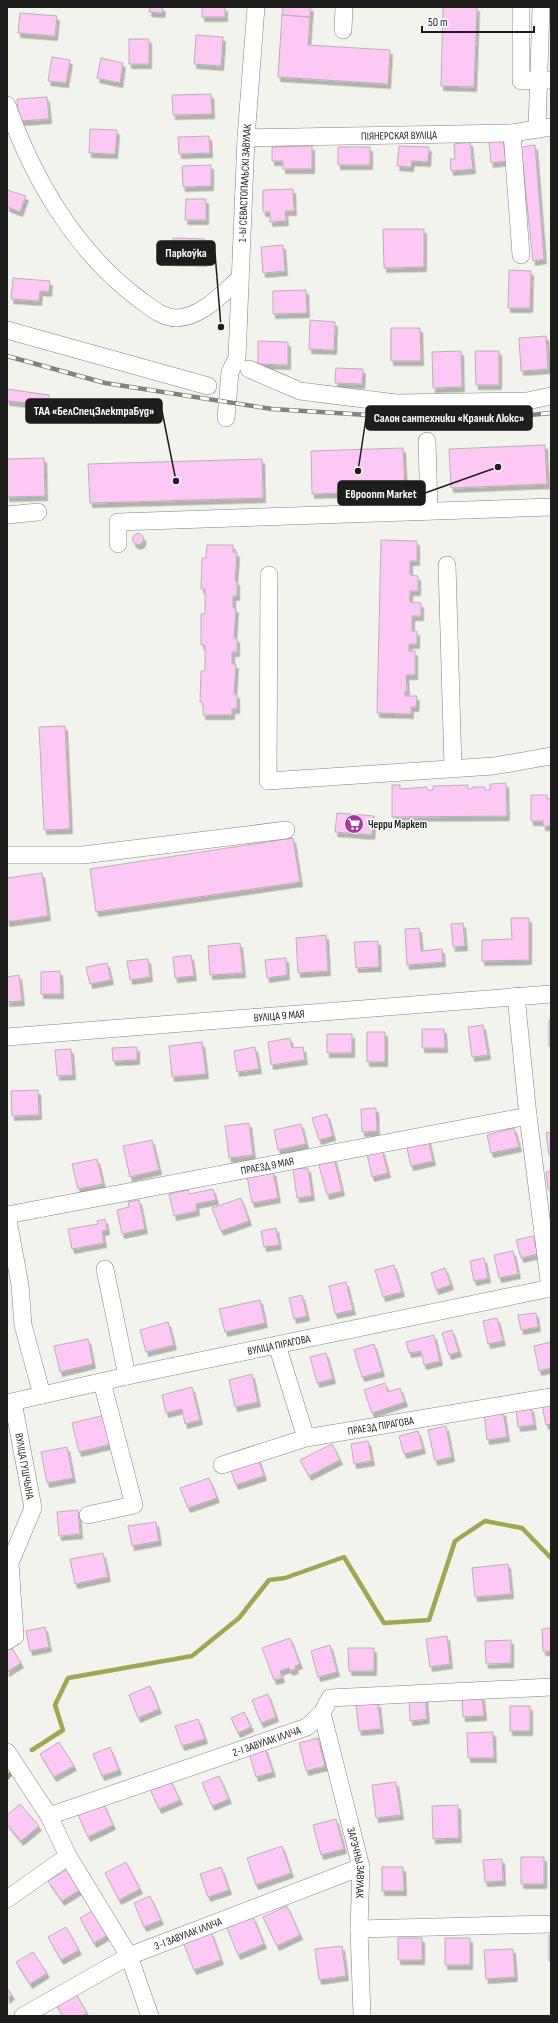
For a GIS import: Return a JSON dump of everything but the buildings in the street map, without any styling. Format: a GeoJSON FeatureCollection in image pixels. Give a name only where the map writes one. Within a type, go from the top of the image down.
{"type":"FeatureCollection","features":[{"type":"Feature","properties":{"kind":"street","name":"1-Ы СЕВАСТОПАЛЬСКІ ЗАВУЛАК"},"geometry":{"type":"LineString","coordinates":[[226,418],[230,372],[243,364],[240,278],[246,138],[256,7]]}},
{"type":"Feature","properties":{"kind":"street"},"geometry":{"type":"LineString","coordinates":[[343,30],[344,7]]}},
{"type":"Feature","properties":{"kind":"street"},"geometry":{"type":"LineString","coordinates":[[521,7],[520,81],[544,80]]}},
{"type":"Feature","properties":{"kind":"street"},"geometry":{"type":"LineString","coordinates":[[541,7],[544,128]]}},
{"type":"Feature","properties":{"kind":"street"},"geometry":{"type":"LineString","coordinates":[[7,105],[31,165],[82,243],[111,275],[146,304],[160,314],[169,317],[186,316],[201,310],[240,278]]}},
{"type":"Feature","properties":{"kind":"street","name":"ПІЯНЕРСКАЯ ВУЛІЦА"},"geometry":{"type":"LineString","coordinates":[[246,138],[512,134],[544,128]]}},
{"type":"Feature","properties":{"kind":"street"},"geometry":{"type":"LineString","coordinates":[[512,134],[521,255]]}},
{"type":"Feature","properties":{"kind":"street"},"geometry":{"type":"LineString","coordinates":[[7,330],[208,386]]}},
{"type":"Feature","properties":{"kind":"street"},"geometry":{"type":"LineString","coordinates":[[243,364],[300,391],[396,403],[527,401],[551,396]]}},
{"type":"Feature","properties":{"kind":"street"},"geometry":{"type":"LineString","coordinates":[[427,441],[429,511]]}},
{"type":"Feature","properties":{"kind":"street"},"geometry":{"type":"LineString","coordinates":[[118,544],[118,522],[551,507]]}},
{"type":"Feature","properties":{"kind":"street"},"geometry":{"type":"LineString","coordinates":[[7,515],[38,512]]}},
{"type":"Feature","properties":{"kind":"street"},"geometry":{"type":"LineString","coordinates":[[447,565],[453,768]]}},
{"type":"Feature","properties":{"kind":"street"},"geometry":{"type":"LineString","coordinates":[[269,576],[268,781],[494,766],[551,756]]}},
{"type":"Feature","properties":{"kind":"street"},"geometry":{"type":"LineString","coordinates":[[7,855],[83,855],[286,830]]}},
{"type":"Feature","properties":{"kind":"street","name":"ВУЛІЦА 9 МАЯ"},"geometry":{"type":"LineString","coordinates":[[7,1037],[551,994]]}},
{"type":"Feature","properties":{"kind":"street"},"geometry":{"type":"LineString","coordinates":[[516,996],[528,1116],[551,1288]]}},
{"type":"Feature","properties":{"kind":"street","name":"ПРАЕЗД 9 МАЯ"},"geometry":{"type":"LineString","coordinates":[[7,1215],[528,1116]]}},
{"type":"Feature","properties":{"kind":"street"},"geometry":{"type":"LineString","coordinates":[[7,1215],[20,1285],[23,1325],[42,1395]]}},
{"type":"Feature","properties":{"kind":"street"},"geometry":{"type":"LineString","coordinates":[[105,1269],[127,1376]]}},
{"type":"Feature","properties":{"kind":"street","name":"ВУЛІЦА ПІРАГОВА"},"geometry":{"type":"LineString","coordinates":[[10,1402],[127,1376],[551,1288]]}},
{"type":"Feature","properties":{"kind":"street"},"geometry":{"type":"LineString","coordinates":[[277,1345],[306,1438]]}},
{"type":"Feature","properties":{"kind":"street"},"geometry":{"type":"LineString","coordinates":[[88,1515],[134,1504],[102,1382]]}},
{"type":"Feature","properties":{"kind":"street","name":"ПРАЕЗД ПІРАГОВА"},"geometry":{"type":"LineString","coordinates":[[222,1465],[306,1438],[551,1397]]}},
{"type":"Feature","properties":{"kind":"street","name":"ВУЛІЦА ГУШЧЫНА"},"geometry":{"type":"LineString","coordinates":[[7,1642],[16,1636],[10,1563],[33,1508],[10,1402]]}},
{"type":"Feature","properties":{"kind":"street","name":"2-І ЗАВУЛАК ІЛЛІЧА"},"geometry":{"type":"LineString","coordinates":[[49,1816],[307,1727],[322,1712],[330,1698],[551,1687]]}},
{"type":"Feature","properties":{"kind":"street","name":"ЗАРЭЧНЫ ЗАВУЛАК"},"geometry":{"type":"LineString","coordinates":[[322,1712],[360,1867],[362,2016]]}},
{"type":"Feature","properties":{"kind":"street"},"geometry":{"type":"LineString","coordinates":[[7,1752],[49,1816],[68,1856],[129,1956],[150,2016]]}},
{"type":"Feature","properties":{"kind":"street"},"geometry":{"type":"LineString","coordinates":[[7,1899],[68,1856]]}},
{"type":"Feature","properties":{"kind":"street","name":"3-І ЗАВУЛАК ІЛЛІЧА"},"geometry":{"type":"LineString","coordinates":[[23,2016],[129,1956],[360,1867]]}},
{"type":"Feature","properties":{"kind":"street"},"geometry":{"type":"LineString","coordinates":[[360,1929],[551,1924]]}},
{"type":"Feature","properties":{"kind":"waterway"},"geometry":{"type":"LineString","coordinates":[[32,1750],[63,1730],[55,1705],[68,1678],[192,1656],[239,1618],[269,1580],[285,1578],[344,1557],[384,1623],[429,1620],[455,1541],[485,1521],[522,1528],[551,1558]]}},
{"type":"Feature","properties":{"kind":"waterway"},"geometry":{"type":"LineString","coordinates":[[7,1778],[12,1772]]}},
{"type":"Feature","properties":{"kind":"railway"},"geometry":{"type":"LineString","coordinates":[[7,356],[105,383],[272,409],[400,417],[510,417],[551,413]]}},
{"type":"Feature","properties":{"kind":"place","name":"Паркоўка"},"geometry":{"type":"Point","coordinates":[221,327]}},
{"type":"Feature","properties":{"kind":"place","name":"Евроопт Market"},"geometry":{"type":"Point","coordinates":[498,467]}},
{"type":"Feature","properties":{"kind":"place","name":"Салон сантехники «Краник Люкс»"},"geometry":{"type":"Point","coordinates":[358,471]}},
{"type":"Feature","properties":{"kind":"place","name":"ТАА «БелСпецЭлектраБуд»"},"geometry":{"type":"Point","coordinates":[176,481]}},
{"type":"Feature","properties":{"kind":"place","name":"Черри Маркет"},"geometry":{"type":"Point","coordinates":[354,824]}}]}
